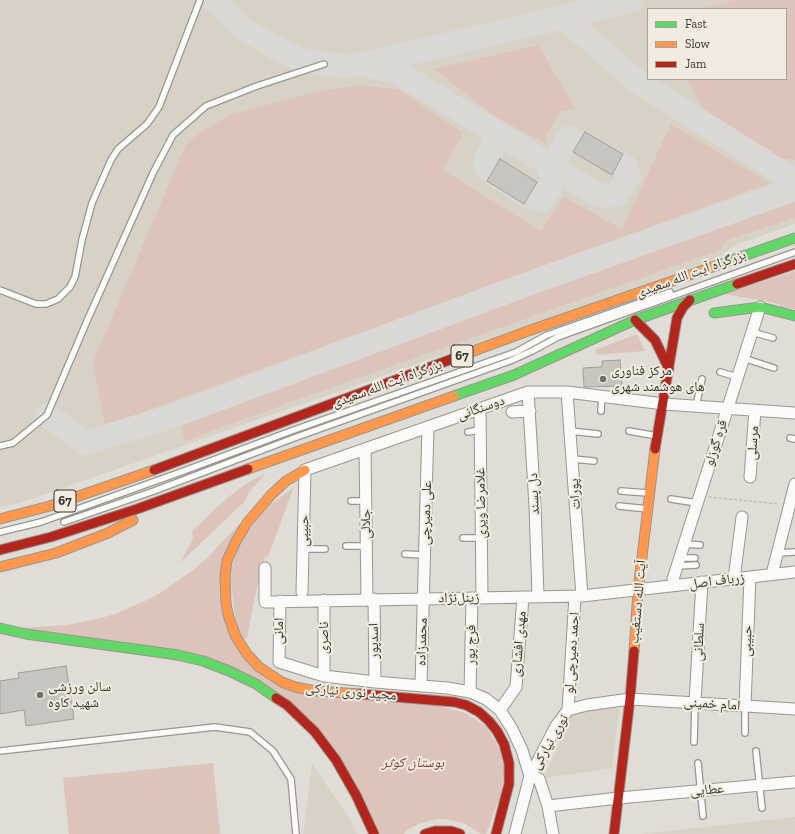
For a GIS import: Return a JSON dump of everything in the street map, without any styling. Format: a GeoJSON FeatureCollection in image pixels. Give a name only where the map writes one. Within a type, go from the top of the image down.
{"type":"FeatureCollection","features":[{"type":"Feature","properties":{"kind":"main road","name":"بزرگراه آیت الله سعیدی"},"geometry":{"type":"LineString","coordinates":[[0,519],[50,506],[130,479],[528,331],[795,238]]}},
{"type":"Feature","properties":{"kind":"main road","name":"بزرگراه آیت الله سعیدی"},"geometry":{"type":"LineString","coordinates":[[188,491],[514,375],[635,320],[795,264]]}},
{"type":"Feature","properties":{"kind":"main road","name":"آیت الله دستغیب"},"geometry":{"type":"LineString","coordinates":[[614,834],[630,699],[638,590],[657,436],[664,404],[677,318],[683,307],[690,300]]}},
{"type":"Feature","properties":{"kind":"main road"},"geometry":{"type":"LineString","coordinates":[[714,313],[760,307],[795,316]]}},
{"type":"Feature","properties":{"kind":"main road"},"geometry":{"type":"LineString","coordinates":[[635,320],[655,340],[669,370]]}},
{"type":"Feature","properties":{"kind":"main road","name":"مجید نوری نیارکی"},"geometry":{"type":"LineString","coordinates":[[306,470],[286,481],[271,495],[247,523],[231,551],[227,561],[225,576],[226,604],[229,618],[236,636],[247,654],[260,667],[282,682],[295,687],[316,691],[454,702],[466,705],[479,712],[497,731],[504,744],[509,762],[509,784],[496,834]]}},
{"type":"Feature","properties":{"kind":"main road"},"geometry":{"type":"LineString","coordinates":[[0,550],[51,537],[188,491]]}},
{"type":"Feature","properties":{"kind":"main road"},"geometry":{"type":"LineString","coordinates":[[0,567],[56,553],[108,533],[188,491]]}},
{"type":"Feature","properties":{"kind":"main road","name":"مجید نوری نیارکی"},"geometry":{"type":"LineString","coordinates":[[0,628],[26,634],[178,655],[203,661],[229,670],[256,684],[287,705],[315,732],[336,760],[356,795],[374,834]]}},
{"type":"Feature","properties":{"kind":"main road"},"geometry":{"type":"LineString","coordinates":[[425,834],[435,831],[451,831],[460,834]]}},
{"type":"Feature","properties":{"kind":"street","name":"قره گوزلو"},"geometry":{"type":"LineString","coordinates":[[673,578],[760,307]]}},
{"type":"Feature","properties":{"kind":"street","name":"دوسنگانی"},"geometry":{"type":"LineString","coordinates":[[306,470],[528,392],[567,392],[664,404],[795,413]]}},
{"type":"Feature","properties":{"kind":"street","name":"دل پسند"},"geometry":{"type":"LineString","coordinates":[[528,392],[538,596]]}},
{"type":"Feature","properties":{"kind":"street","name":"پورات"},"geometry":{"type":"LineString","coordinates":[[567,392],[579,596]]}},
{"type":"Feature","properties":{"kind":"street","name":"غلامرضا ویری"},"geometry":{"type":"LineString","coordinates":[[477,598],[481,538],[480,409]]}},
{"type":"Feature","properties":{"kind":"street","name":"مرسلی"},"geometry":{"type":"LineString","coordinates":[[750,476],[755,410]]}},
{"type":"Feature","properties":{"kind":"street"},"geometry":{"type":"LineString","coordinates":[[512,412],[530,411]]}},
{"type":"Feature","properties":{"kind":"street","name":"علی دمیرچی"},"geometry":{"type":"LineString","coordinates":[[423,598],[428,427]]}},
{"type":"Feature","properties":{"kind":"street","name":"جلالی"},"geometry":{"type":"LineString","coordinates":[[365,449],[366,546],[370,599]]}},
{"type":"Feature","properties":{"kind":"street","name":"حبیبی"},"geometry":{"type":"LineString","coordinates":[[302,592],[306,470]]}},
{"type":"Feature","properties":{"kind":"street"},"geometry":{"type":"LineString","coordinates":[[772,574],[795,484]]}},
{"type":"Feature","properties":{"kind":"street"},"geometry":{"type":"LineString","coordinates":[[734,579],[742,517]]}},
{"type":"Feature","properties":{"kind":"street","name":"زینل‌نژاد"},"geometry":{"type":"LineString","coordinates":[[265,568],[264,602],[579,596],[638,590]]}},
{"type":"Feature","properties":{"kind":"street","name":"زرباف اصل"},"geometry":{"type":"LineString","coordinates":[[638,590],[795,572]]}},
{"type":"Feature","properties":{"kind":"street","name":"حبیبی"},"geometry":{"type":"LineString","coordinates":[[744,706],[750,577]]}},
{"type":"Feature","properties":{"kind":"street","name":"سلطانی"},"geometry":{"type":"LineString","coordinates":[[695,702],[702,582]]}},
{"type":"Feature","properties":{"kind":"street","name":"احمد دمیرچی لو"},"geometry":{"type":"LineString","coordinates":[[568,710],[579,596]]}},
{"type":"Feature","properties":{"kind":"street","name":"مهدی افشاری"},"geometry":{"type":"LineString","coordinates":[[500,710],[516,687],[523,597]]}},
{"type":"Feature","properties":{"kind":"street","name":"محمدزاده"},"geometry":{"type":"LineString","coordinates":[[421,685],[423,598]]}},
{"type":"Feature","properties":{"kind":"street","name":"فرج پور"},"geometry":{"type":"LineString","coordinates":[[470,692],[477,598]]}},
{"type":"Feature","properties":{"kind":"street","name":"اسدپور"},"geometry":{"type":"LineString","coordinates":[[370,599],[375,682]]}},
{"type":"Feature","properties":{"kind":"street","name":"ناصری"},"geometry":{"type":"LineString","coordinates":[[324,600],[324,676]]}},
{"type":"Feature","properties":{"kind":"street","name":"امانی"},"geometry":{"type":"LineString","coordinates":[[280,601],[279,662],[324,676]]}},
{"type":"Feature","properties":{"kind":"street"},"geometry":{"type":"LineString","coordinates":[[324,676],[447,688],[470,692],[486,699],[500,710],[512,729],[522,750],[530,776],[539,779],[548,806],[553,834]]}},
{"type":"Feature","properties":{"kind":"street","name":"امام خمینی"},"geometry":{"type":"LineString","coordinates":[[630,699],[795,709]]}},
{"type":"Feature","properties":{"kind":"street","name":"نوری نیارکی"},"geometry":{"type":"LineString","coordinates":[[515,834],[530,776],[556,726],[568,710],[587,705],[630,699]]}},
{"type":"Feature","properties":{"kind":"street","name":"عطایی"},"geometry":{"type":"LineString","coordinates":[[548,806],[795,782]]}},
{"type":"Feature","properties":{"kind":"lane"},"geometry":{"type":"LineString","coordinates":[[0,290],[36,304],[46,304],[58,299],[70,287],[75,277],[82,240],[92,203],[111,160],[118,149],[147,124],[159,107],[200,0]]}},
{"type":"Feature","properties":{"kind":"lane"},"geometry":{"type":"LineString","coordinates":[[0,446],[12,442],[47,415],[153,173],[173,135],[206,106],[257,86],[324,64]]}},
{"type":"Feature","properties":{"kind":"lane"},"geometry":{"type":"LineString","coordinates":[[0,532],[41,522],[291,431],[516,352],[547,335],[795,247]]}},
{"type":"Feature","properties":{"kind":"lane"},"geometry":{"type":"LineString","coordinates":[[57,525],[510,361],[558,337],[795,252]]}},
{"type":"Feature","properties":{"kind":"lane"},"geometry":{"type":"LineString","coordinates":[[752,332],[773,338]]}},
{"type":"Feature","properties":{"kind":"lane"},"geometry":{"type":"LineString","coordinates":[[743,358],[774,368]]}},
{"type":"Feature","properties":{"kind":"lane"},"geometry":{"type":"LineString","coordinates":[[720,372],[737,377]]}},
{"type":"Feature","properties":{"kind":"lane"},"geometry":{"type":"LineString","coordinates":[[696,406],[702,379]]}},
{"type":"Feature","properties":{"kind":"lane"},"geometry":{"type":"LineString","coordinates":[[601,411],[602,397]]}},
{"type":"Feature","properties":{"kind":"lane"},"geometry":{"type":"LineString","coordinates":[[468,432],[480,430]]}},
{"type":"Feature","properties":{"kind":"lane"},"geometry":{"type":"LineString","coordinates":[[570,431],[598,434]]}},
{"type":"Feature","properties":{"kind":"lane"},"geometry":{"type":"LineString","coordinates":[[629,431],[657,436]]}},
{"type":"Feature","properties":{"kind":"lane"},"geometry":{"type":"LineString","coordinates":[[572,459],[594,460]]}},
{"type":"Feature","properties":{"kind":"lane"},"geometry":{"type":"LineString","coordinates":[[621,491],[650,493]]}},
{"type":"Feature","properties":{"kind":"lane"},"geometry":{"type":"LineString","coordinates":[[671,499],[698,499]]}},
{"type":"Feature","properties":{"kind":"lane"},"geometry":{"type":"LineString","coordinates":[[351,501],[366,501]]}},
{"type":"Feature","properties":{"kind":"lane"},"geometry":{"type":"LineString","coordinates":[[619,506],[648,509]]}},
{"type":"Feature","properties":{"kind":"lane"},"geometry":{"type":"LineString","coordinates":[[463,538],[481,538]]}},
{"type":"Feature","properties":{"kind":"lane"},"geometry":{"type":"LineString","coordinates":[[684,544],[700,545]]}},
{"type":"Feature","properties":{"kind":"lane"},"geometry":{"type":"LineString","coordinates":[[346,546],[366,546]]}},
{"type":"Feature","properties":{"kind":"lane"},"geometry":{"type":"LineString","coordinates":[[303,549],[325,549]]}},
{"type":"Feature","properties":{"kind":"lane"},"geometry":{"type":"LineString","coordinates":[[778,553],[795,552]]}},
{"type":"Feature","properties":{"kind":"lane"},"geometry":{"type":"LineString","coordinates":[[405,554],[424,555]]}},
{"type":"Feature","properties":{"kind":"lane"},"geometry":{"type":"LineString","coordinates":[[678,562],[696,558]]}},
{"type":"Feature","properties":{"kind":"lane"},"geometry":{"type":"LineString","coordinates":[[678,562],[696,565]]}},
{"type":"Feature","properties":{"kind":"lane"},"geometry":{"type":"LineString","coordinates":[[694,742],[695,702]]}},
{"type":"Feature","properties":{"kind":"lane"},"geometry":{"type":"LineString","coordinates":[[744,706],[745,733]]}},
{"type":"Feature","properties":{"kind":"lane"},"geometry":{"type":"LineString","coordinates":[[0,751],[214,727],[250,732],[273,751],[291,779],[296,834]]}},
{"type":"Feature","properties":{"kind":"lane"},"geometry":{"type":"LineString","coordinates":[[756,751],[762,808]]}},
{"type":"Feature","properties":{"kind":"lane"},"geometry":{"type":"LineString","coordinates":[[698,763],[702,790],[703,816]]}},
{"type":"Feature","properties":{"kind":"path"},"geometry":{"type":"LineString","coordinates":[[698,499],[790,505]]}},
{"type":"Feature","properties":{"kind":"shaded area"},"geometry":{"type":"Polygon","coordinates":[[[0,0],[795,0],[795,224],[738,244],[713,260],[20,503],[0,507],[0,0]]]}},
{"type":"Feature","properties":{"kind":"shaded area"},"geometry":{"type":"Polygon","coordinates":[[[615,705],[619,711],[612,768],[544,778],[571,715],[615,705]]]}},
{"type":"Feature","properties":{"kind":"shaded area"},"geometry":{"type":"Polygon","coordinates":[[[312,764],[350,819],[357,834],[303,834],[312,764]]]}},
{"type":"Feature","properties":{"kind":"shaded area"},"geometry":{"type":"Polygon","coordinates":[[[795,817],[795,834],[642,834],[795,817]]]}},
{"type":"Feature","properties":{"kind":"green space"},"geometry":{"type":"Polygon","coordinates":[[[739,0],[795,0],[795,160],[779,158],[707,115],[688,80],[787,80],[787,8],[704,8],[739,0]]]}},
{"type":"Feature","properties":{"kind":"green space"},"geometry":{"type":"Polygon","coordinates":[[[538,45],[576,109],[560,111],[546,136],[548,145],[493,115],[434,69],[538,45]]]}},
{"type":"Feature","properties":{"kind":"green space"},"geometry":{"type":"Polygon","coordinates":[[[363,85],[399,90],[463,133],[443,170],[541,231],[564,197],[622,229],[671,124],[770,183],[105,426],[93,362],[186,144],[201,132],[229,115],[320,91],[363,85]]]}},
{"type":"Feature","properties":{"kind":"green space"},"geometry":{"type":"Polygon","coordinates":[[[795,198],[795,218],[729,239],[720,250],[185,441],[178,418],[795,198]]]}},
{"type":"Feature","properties":{"kind":"green space"},"geometry":{"type":"Polygon","coordinates":[[[795,271],[795,309],[780,307],[780,304],[725,294],[795,271]]]}},
{"type":"Feature","properties":{"kind":"green space"},"geometry":{"type":"Polygon","coordinates":[[[637,334],[645,351],[597,355],[595,350],[637,334]]]}},
{"type":"Feature","properties":{"kind":"green space"},"geometry":{"type":"Polygon","coordinates":[[[266,473],[249,492],[245,501],[180,563],[193,538],[192,531],[226,499],[247,483],[266,473]]]}},
{"type":"Feature","properties":{"kind":"green space"},"geometry":{"type":"Polygon","coordinates":[[[294,487],[268,557],[265,556],[247,638],[242,639],[236,626],[230,573],[241,540],[269,506],[294,487]]]}},
{"type":"Feature","properties":{"kind":"green space","name":"بوستان کوثر"},"geometry":{"type":"Polygon","coordinates":[[[240,523],[220,606],[268,679],[439,706],[465,713],[479,722],[486,727],[499,748],[504,767],[501,794],[486,834],[481,834],[465,824],[447,819],[438,819],[421,823],[407,830],[404,834],[380,834],[353,777],[254,677],[16,628],[67,625],[97,619],[115,614],[145,601],[159,594],[196,568],[240,523]]]}},
{"type":"Feature","properties":{"kind":"green space"},"geometry":{"type":"Polygon","coordinates":[[[213,763],[220,834],[69,834],[63,778],[213,763]]]}},
{"type":"Feature","properties":{"kind":"building"},"geometry":{"type":"Polygon","coordinates":[[[585,132],[623,154],[612,175],[573,152],[585,132]]]}},
{"type":"Feature","properties":{"kind":"building"},"geometry":{"type":"Polygon","coordinates":[[[500,159],[537,182],[524,204],[487,181],[500,159]]]}},
{"type":"Feature","properties":{"kind":"building","name":"مرکز فناوری های هوشمند شهری"},"geometry":{"type":"Polygon","coordinates":[[[620,360],[622,386],[584,387],[583,368],[602,367],[602,361],[620,360]]]}},
{"type":"Feature","properties":{"kind":"building","name":"سالن ورزشی شهید کاوه"},"geometry":{"type":"Polygon","coordinates":[[[66,666],[74,719],[26,726],[24,710],[0,714],[0,681],[19,678],[18,673],[66,666]]]}},
{"type":"Feature","properties":{"kind":"taxiway"},"geometry":{"type":"LineString","coordinates":[[214,0],[242,28],[278,49],[298,59],[346,66],[362,64],[424,50],[633,0]]}},
{"type":"Feature","properties":{"kind":"taxiway"},"geometry":{"type":"LineString","coordinates":[[563,17],[638,82],[795,181]]}},
{"type":"Feature","properties":{"kind":"taxiway"},"geometry":{"type":"LineString","coordinates":[[362,64],[397,72],[491,129],[545,162],[594,193],[607,196],[617,194],[629,177],[625,166],[576,140],[568,138],[558,156],[553,160],[545,162],[552,175],[551,187],[542,200],[529,197],[488,170],[485,165],[486,159],[494,146],[491,129]]}},
{"type":"Feature","properties":{"kind":"taxiway"},"geometry":{"type":"LineString","coordinates":[[47,415],[85,443],[170,417],[533,282],[795,189]]}},
{"type":"Feature","properties":{"kind":"traffic: fast"},"geometry":{"type":"LineString","coordinates":[[718,265],[795,238]]}},
{"type":"Feature","properties":{"kind":"traffic: fast"},"geometry":{"type":"LineString","coordinates":[[454,396],[514,375],[635,320],[737,284]]}},
{"type":"Feature","properties":{"kind":"traffic: fast"},"geometry":{"type":"LineString","coordinates":[[714,313],[760,307],[795,316]]}},
{"type":"Feature","properties":{"kind":"traffic: fast"},"geometry":{"type":"LineString","coordinates":[[0,628],[26,634],[178,655],[203,661],[256,684],[276,698]]}},
{"type":"Feature","properties":{"kind":"traffic: slow"},"geometry":{"type":"LineString","coordinates":[[460,356],[718,265]]}},
{"type":"Feature","properties":{"kind":"traffic: slow"},"geometry":{"type":"LineString","coordinates":[[248,469],[454,396]]}},
{"type":"Feature","properties":{"kind":"traffic: slow"},"geometry":{"type":"LineString","coordinates":[[634,651],[638,590],[655,449]]}},
{"type":"Feature","properties":{"kind":"traffic: slow"},"geometry":{"type":"LineString","coordinates":[[0,519],[50,506],[154,470]]}},
{"type":"Feature","properties":{"kind":"traffic: slow"},"geometry":{"type":"LineString","coordinates":[[305,470],[286,481],[271,495],[247,523],[236,541],[227,561],[225,576],[226,604],[229,618],[236,637],[247,654],[259,667],[282,682],[295,687],[316,691],[360,694]]}},
{"type":"Feature","properties":{"kind":"traffic: slow"},"geometry":{"type":"LineString","coordinates":[[0,567],[56,553],[108,533],[133,520]]}},
{"type":"Feature","properties":{"kind":"traffic: jam"},"geometry":{"type":"LineString","coordinates":[[737,284],[795,264]]}},
{"type":"Feature","properties":{"kind":"traffic: jam"},"geometry":{"type":"LineString","coordinates":[[655,449],[677,318],[683,307],[690,300]]}},
{"type":"Feature","properties":{"kind":"traffic: jam"},"geometry":{"type":"LineString","coordinates":[[635,320],[655,340],[669,369]]}},
{"type":"Feature","properties":{"kind":"traffic: jam"},"geometry":{"type":"LineString","coordinates":[[154,470],[460,356]]}},
{"type":"Feature","properties":{"kind":"traffic: jam"},"geometry":{"type":"LineString","coordinates":[[0,550],[51,537],[137,509],[248,469]]}},
{"type":"Feature","properties":{"kind":"traffic: jam"},"geometry":{"type":"LineString","coordinates":[[614,834],[630,699],[634,651]]}},
{"type":"Feature","properties":{"kind":"traffic: jam"},"geometry":{"type":"LineString","coordinates":[[360,694],[454,702],[466,705],[479,712],[489,721],[497,731],[504,744],[509,763],[509,784],[496,834]]}},
{"type":"Feature","properties":{"kind":"traffic: jam"},"geometry":{"type":"LineString","coordinates":[[276,698],[287,705],[315,732],[336,760],[356,795],[374,834]]}},
{"type":"Feature","properties":{"kind":"traffic: jam"},"geometry":{"type":"LineString","coordinates":[[425,834],[435,831],[451,831],[460,834]]}},
{"type":"Feature","properties":{"kind":"place","name":"مرکز فناوری های هوشمند شهری"},"geometry":{"type":"Point","coordinates":[603,379]}},
{"type":"Feature","properties":{"kind":"place","name":"سالن ورزشی شهید کاوه"},"geometry":{"type":"Point","coordinates":[40,695]}}]}
